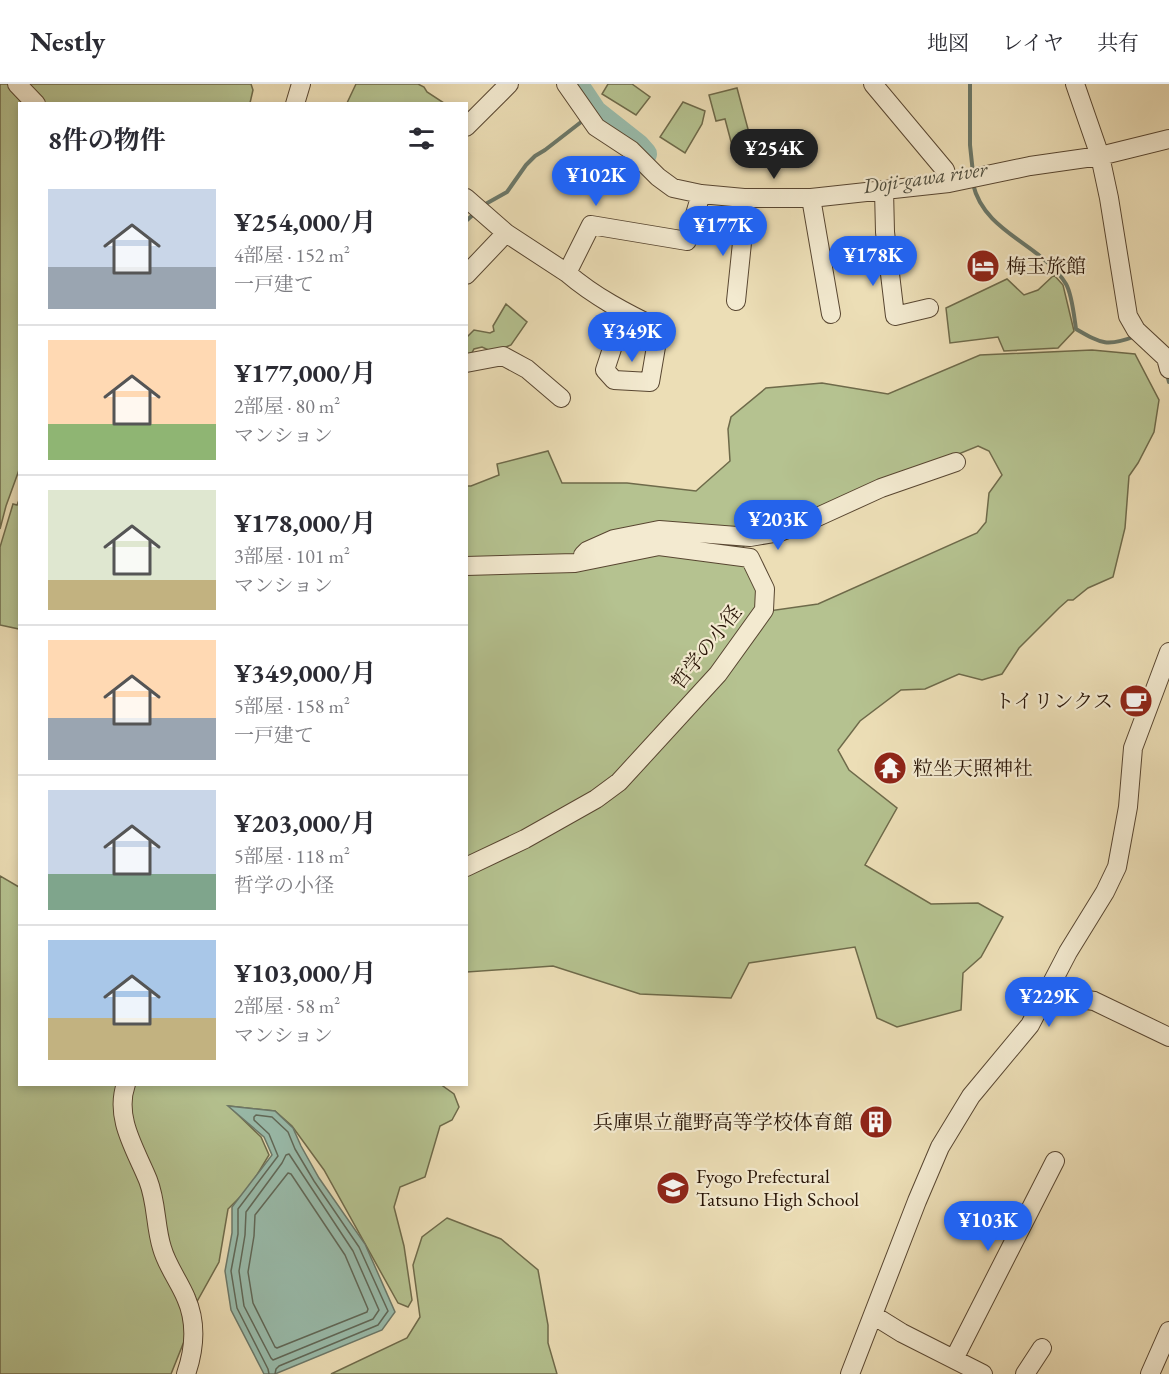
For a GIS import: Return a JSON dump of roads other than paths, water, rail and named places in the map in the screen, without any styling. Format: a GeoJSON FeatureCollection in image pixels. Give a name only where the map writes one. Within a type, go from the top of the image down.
{"type":"FeatureCollection","features":[{"type":"Feature","properties":{"kind":"street"},"geometry":{"type":"LineString","coordinates":[[17,84],[34,102]]}},
{"type":"Feature","properties":{"kind":"street"},"geometry":{"type":"LineString","coordinates":[[296,102],[301,84]]}},
{"type":"Feature","properties":{"kind":"street"},"geometry":{"type":"LineString","coordinates":[[468,125],[509,84]]}},
{"type":"Feature","properties":{"kind":"street"},"geometry":{"type":"LineString","coordinates":[[566,84],[596,127],[631,150],[658,177],[673,188],[701,194],[744,198],[811,198],[949,183],[1030,166],[1100,156],[1169,139]]}},
{"type":"Feature","properties":{"kind":"street"},"geometry":{"type":"LineString","coordinates":[[873,84],[945,170],[949,183]]}},
{"type":"Feature","properties":{"kind":"street"},"geometry":{"type":"LineString","coordinates":[[1075,84],[1100,156],[1128,316],[1136,330],[1168,362]]}},
{"type":"Feature","properties":{"kind":"street"},"geometry":{"type":"LineString","coordinates":[[884,190],[885,232],[895,316],[929,308]]}},
{"type":"Feature","properties":{"kind":"street"},"geometry":{"type":"LineString","coordinates":[[567,273],[591,225],[687,241],[701,194]]}},
{"type":"Feature","properties":{"kind":"street"},"geometry":{"type":"LineString","coordinates":[[811,198],[831,314]]}},
{"type":"Feature","properties":{"kind":"street"},"geometry":{"type":"LineString","coordinates":[[476,206],[506,233],[567,273],[587,290],[624,312]]}},
{"type":"Feature","properties":{"kind":"street"},"geometry":{"type":"LineString","coordinates":[[691,228],[743,233],[736,301]]}},
{"type":"Feature","properties":{"kind":"street"},"geometry":{"type":"LineString","coordinates":[[468,273],[506,233]]}},
{"type":"Feature","properties":{"kind":"street"},"geometry":{"type":"LineString","coordinates":[[468,363],[503,356],[526,369],[561,398]]}},
{"type":"Feature","properties":{"kind":"street"},"geometry":{"type":"LineString","coordinates":[[575,563],[587,551],[614,540],[659,530],[750,537],[780,532],[881,488],[956,462]]}},
{"type":"Feature","properties":{"kind":"street","name":"哲学の小径"},"geometry":{"type":"LineString","coordinates":[[468,566],[575,563],[659,546],[750,558],[765,589],[764,610],[718,674],[619,782],[596,799],[525,839],[468,866]]}},
{"type":"Feature","properties":{"kind":"street"},"geometry":{"type":"LineString","coordinates":[[850,1374],[940,1147],[971,1096],[1030,1025],[1068,952],[1105,892],[1117,867],[1128,807],[1133,748],[1169,652]]}},
{"type":"Feature","properties":{"kind":"street"},"geometry":{"type":"LineString","coordinates":[[1046,994],[1094,1001],[1169,1037]]}},
{"type":"Feature","properties":{"kind":"street"},"geometry":{"type":"LineString","coordinates":[[125,1086],[122,1095],[125,1128],[149,1182],[156,1209],[161,1246],[187,1299],[192,1318],[193,1354],[186,1374]]}},
{"type":"Feature","properties":{"kind":"street"},"geometry":{"type":"LineString","coordinates":[[954,1359],[1055,1161]]}},
{"type":"Feature","properties":{"kind":"street"},"geometry":{"type":"LineString","coordinates":[[873,1315],[902,1333],[983,1374]]}},
{"type":"Feature","properties":{"kind":"street"},"geometry":{"type":"LineString","coordinates":[[1150,1374],[1169,1331]]}},
{"type":"Feature","properties":{"kind":"street"},"geometry":{"type":"LineString","coordinates":[[1025,1374],[1042,1348]]}},
{"type":"Feature","properties":{"kind":"water"},"geometry":{"type":"Polygon","coordinates":[[[228,1106],[275,1111],[293,1128],[319,1178],[365,1244],[395,1312],[382,1330],[275,1374],[264,1374],[231,1310],[225,1271],[232,1233],[232,1207],[272,1155],[264,1137],[228,1106]]]}},
{"type":"Feature","properties":{"kind":"waterway"},"geometry":{"type":"LineString","coordinates":[[970,84],[970,145],[973,173]]}},
{"type":"Feature","properties":{"kind":"waterway","name":"Doji-gawa river"},"geometry":{"type":"LineString","coordinates":[[579,88],[595,112],[645,154]]}},
{"type":"Feature","properties":{"kind":"waterway"},"geometry":{"type":"LineString","coordinates":[[482,206],[507,192],[535,156],[585,119]]}},
{"type":"Feature","properties":{"kind":"waterway"},"geometry":{"type":"LineString","coordinates":[[973,184],[979,201],[989,215],[1001,227],[1043,258],[1066,284],[1076,329],[1099,341],[1111,343],[1136,336]]}},
{"type":"Feature","properties":{"kind":"waterway"},"geometry":{"type":"LineString","coordinates":[[468,219],[475,213]]}},
{"type":"Feature","properties":{"kind":"waterway"},"geometry":{"type":"LineString","coordinates":[[1167,374],[1169,382]]}},
{"type":"Feature","properties":{"kind":"place","name":"梅玉旅館"},"geometry":{"type":"Point","coordinates":[983,266]}},
{"type":"Feature","properties":{"kind":"place","name":"トイリンクス"},"geometry":{"type":"Point","coordinates":[1136,701]}},
{"type":"Feature","properties":{"kind":"place","name":"粒坐天照神社"},"geometry":{"type":"Point","coordinates":[890,768]}},
{"type":"Feature","properties":{"kind":"place","name":"兵庫県立龍野高等学校体育館"},"geometry":{"type":"Point","coordinates":[876,1122]}},
{"type":"Feature","properties":{"kind":"place","name":"Fyogo Prefectural Tatsuno High School"},"geometry":{"type":"Point","coordinates":[673,1188]}}]}
